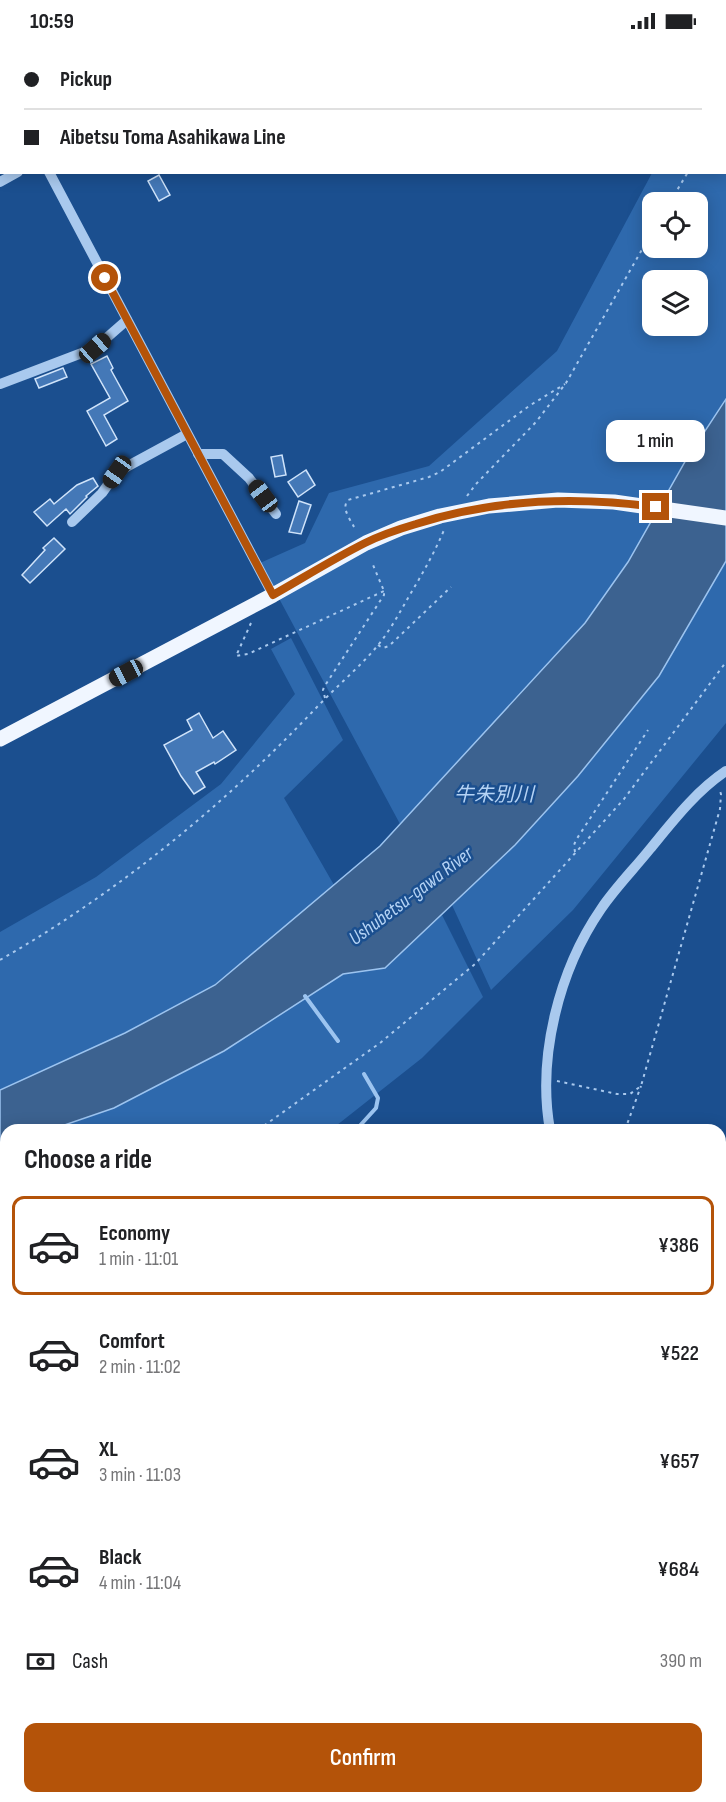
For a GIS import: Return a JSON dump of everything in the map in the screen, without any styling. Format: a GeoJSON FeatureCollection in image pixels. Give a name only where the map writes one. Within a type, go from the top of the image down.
{"type":"FeatureCollection","features":[{"type":"Feature","properties":{"kind":"main road"},"geometry":{"type":"LineString","coordinates":[[0,739],[273,595],[366,543],[440,516],[489,506],[558,500],[614,502],[726,518]]}},
{"type":"Feature","properties":{"kind":"street"},"geometry":{"type":"LineString","coordinates":[[0,182],[14,174]]}},
{"type":"Feature","properties":{"kind":"street"},"geometry":{"type":"LineString","coordinates":[[50,174],[273,595]]}},
{"type":"Feature","properties":{"kind":"street"},"geometry":{"type":"LineString","coordinates":[[0,384],[95,348],[127,320]]}},
{"type":"Feature","properties":{"kind":"street"},"geometry":{"type":"LineString","coordinates":[[72,522],[102,493],[117,472],[187,434]]}},
{"type":"Feature","properties":{"kind":"street"},"geometry":{"type":"LineString","coordinates":[[198,454],[223,454],[249,478],[276,514]]}},
{"type":"Feature","properties":{"kind":"street"},"geometry":{"type":"LineString","coordinates":[[549,1124],[545,1078],[557,1004],[568,972],[601,909],[681,811],[715,778],[726,771]]}},
{"type":"Feature","properties":{"kind":"path"},"geometry":{"type":"LineString","coordinates":[[676,192],[687,174]]}},
{"type":"Feature","properties":{"kind":"path"},"geometry":{"type":"LineString","coordinates":[[467,497],[476,484],[536,422],[566,383],[642,250]]}},
{"type":"Feature","properties":{"kind":"path"},"geometry":{"type":"LineString","coordinates":[[354,527],[345,507],[348,500],[440,472],[529,406],[566,383]]}},
{"type":"Feature","properties":{"kind":"path"},"geometry":{"type":"LineString","coordinates":[[0,960],[80,910],[186,832],[286,740],[378,645],[428,564],[445,525]]}},
{"type":"Feature","properties":{"kind":"path"},"geometry":{"type":"LineString","coordinates":[[325,698],[324,687],[382,600],[384,591],[373,565]]}},
{"type":"Feature","properties":{"kind":"path"},"geometry":{"type":"LineString","coordinates":[[378,645],[383,648],[389,646],[452,587]]}},
{"type":"Feature","properties":{"kind":"path"},"geometry":{"type":"LineString","coordinates":[[253,619],[236,656],[248,654],[384,591]]}},
{"type":"Feature","properties":{"kind":"path"},"geometry":{"type":"LineString","coordinates":[[266,1124],[380,1043],[475,964],[624,799],[726,662]]}},
{"type":"Feature","properties":{"kind":"path"},"geometry":{"type":"LineString","coordinates":[[575,853],[573,848],[576,840],[648,730]]}},
{"type":"Feature","properties":{"kind":"path"},"geometry":{"type":"LineString","coordinates":[[627,1124],[641,1086],[720,809],[721,794],[715,778]]}},
{"type":"Feature","properties":{"kind":"path"},"geometry":{"type":"LineString","coordinates":[[545,1078],[616,1094],[630,1094],[641,1086]]}},
{"type":"Feature","properties":{"kind":"shaded area"},"geometry":{"type":"Polygon","coordinates":[[[651,174],[726,174],[726,399],[686,460],[628,562],[585,623],[400,824],[260,563],[305,543],[329,493],[429,466],[557,351],[651,174]]]}},
{"type":"Feature","properties":{"kind":"shaded area"},"geometry":{"type":"Polygon","coordinates":[[[726,561],[726,723],[573,910],[491,990],[452,905],[515,845],[578,776],[659,676],[726,561]]]}},
{"type":"Feature","properties":{"kind":"shaded area"},"geometry":{"type":"Polygon","coordinates":[[[291,638],[343,740],[284,798],[334,885],[215,985],[125,1033],[0,1090],[0,932],[96,877],[221,784],[295,694],[271,649],[291,638]]]}},
{"type":"Feature","properties":{"kind":"shaded area"},"geometry":{"type":"Polygon","coordinates":[[[442,915],[483,997],[422,1058],[338,1124],[70,1124],[114,1108],[224,1051],[343,974],[385,968],[442,915]]]}},
{"type":"Feature","properties":{"kind":"water","name":"牛朱別川"},"geometry":{"type":"Polygon","coordinates":[[[726,399],[726,561],[659,676],[578,776],[515,845],[385,968],[343,974],[224,1051],[114,1108],[68,1124],[0,1124],[0,1090],[125,1033],[215,985],[380,846],[585,623],[628,562],[686,460],[726,399]]]}},
{"type":"Feature","properties":{"kind":"building"},"geometry":{"type":"Polygon","coordinates":[[[159,175],[170,195],[159,201],[148,181],[159,175]]]}},
{"type":"Feature","properties":{"kind":"building"},"geometry":{"type":"Polygon","coordinates":[[[107,356],[113,368],[111,370],[128,401],[104,415],[117,439],[106,446],[87,411],[110,398],[91,364],[107,356]]]}},
{"type":"Feature","properties":{"kind":"building"},"geometry":{"type":"Polygon","coordinates":[[[63,368],[67,377],[39,388],[35,379],[63,368]]]}},
{"type":"Feature","properties":{"kind":"building"},"geometry":{"type":"Polygon","coordinates":[[[282,455],[286,475],[275,477],[271,457],[282,455]]]}},
{"type":"Feature","properties":{"kind":"building"},"geometry":{"type":"Polygon","coordinates":[[[306,470],[315,485],[298,497],[288,482],[306,470]]]}},
{"type":"Feature","properties":{"kind":"building"},"geometry":{"type":"Polygon","coordinates":[[[93,478],[98,486],[70,514],[66,509],[47,526],[34,512],[50,499],[54,504],[77,485],[93,478]]]}},
{"type":"Feature","properties":{"kind":"building"},"geometry":{"type":"Polygon","coordinates":[[[299,501],[311,505],[301,534],[289,532],[299,501]]]}},
{"type":"Feature","properties":{"kind":"building"},"geometry":{"type":"Polygon","coordinates":[[[54,538],[65,549],[30,583],[22,575],[54,538]]]}},
{"type":"Feature","properties":{"kind":"building"},"geometry":{"type":"Polygon","coordinates":[[[199,713],[213,738],[223,731],[236,750],[215,764],[214,762],[196,772],[205,787],[194,794],[164,745],[192,730],[187,720],[199,713]]]}},
{"type":"Feature","properties":{"kind":"waterway"},"geometry":{"type":"LineString","coordinates":[[305,996],[338,1041]]}},
{"type":"Feature","properties":{"kind":"waterway"},"geometry":{"type":"LineString","coordinates":[[361,1124],[376,1108],[378,1098],[364,1074]]}},
{"type":"Feature","properties":{"kind":"route"},"geometry":{"type":"LineString","coordinates":[[105,278],[273,595],[366,543],[401,528],[440,516],[489,506],[558,500],[614,502],[656,507]]}},
{"type":"Feature","properties":{"kind":"water label","name":"Ushubetsu-gawa River"},"geometry":{"type":"Point","coordinates":[411,896]}}]}
